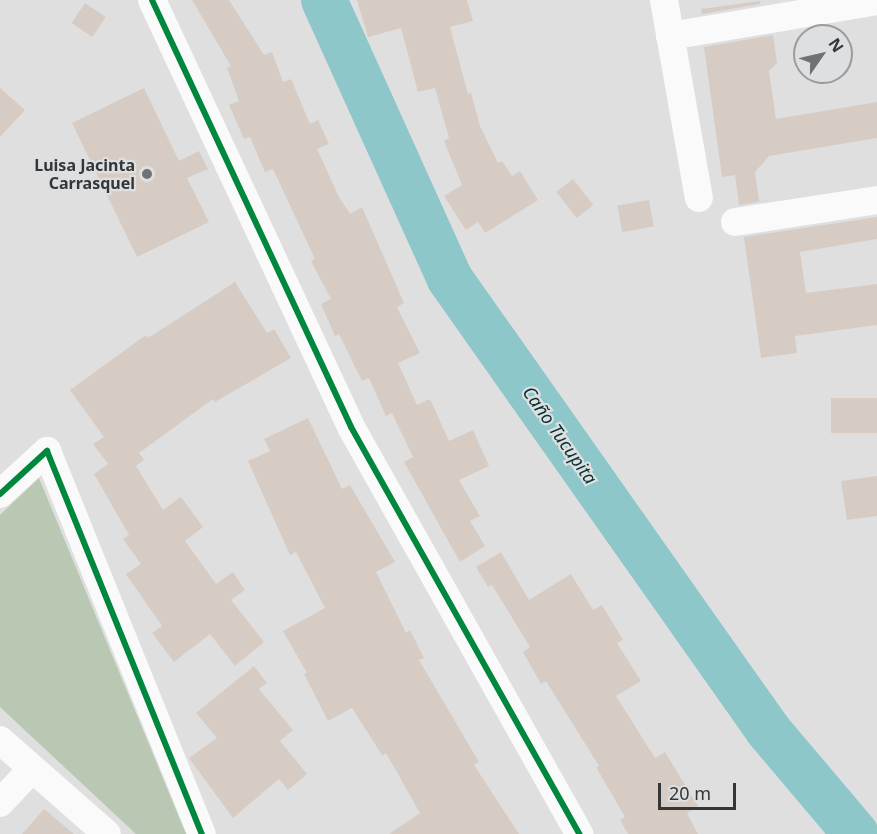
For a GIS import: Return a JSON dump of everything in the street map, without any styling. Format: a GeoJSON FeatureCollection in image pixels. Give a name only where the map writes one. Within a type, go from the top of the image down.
{"type":"FeatureCollection","features":[{"type":"Feature","properties":{"kind":"street"},"geometry":{"type":"LineString","coordinates":[[152,0],[351,427],[579,834]]}},
{"type":"Feature","properties":{"kind":"street"},"geometry":{"type":"LineString","coordinates":[[664,0],[699,198]]}},
{"type":"Feature","properties":{"kind":"street"},"geometry":{"type":"LineString","coordinates":[[670,36],[877,1]]}},
{"type":"Feature","properties":{"kind":"street"},"geometry":{"type":"LineString","coordinates":[[735,222],[877,200]]}},
{"type":"Feature","properties":{"kind":"street"},"geometry":{"type":"LineString","coordinates":[[0,494],[47,451],[201,834]]}},
{"type":"Feature","properties":{"kind":"street"},"geometry":{"type":"LineString","coordinates":[[0,740],[31,770],[107,834]]}},
{"type":"Feature","properties":{"kind":"street"},"geometry":{"type":"LineString","coordinates":[[0,803],[31,770]]}},
{"type":"Feature","properties":{"kind":"green space"},"geometry":{"type":"Polygon","coordinates":[[[39,478],[186,834],[136,834],[0,707],[0,515],[39,478]]]}},
{"type":"Feature","properties":{"kind":"building"},"geometry":{"type":"Polygon","coordinates":[[[192,0],[229,0],[264,55],[272,52],[283,82],[291,79],[310,124],[318,120],[329,144],[317,149],[339,197],[350,214],[362,207],[404,303],[397,307],[420,353],[398,363],[417,405],[430,399],[449,441],[473,430],[489,466],[459,480],[480,516],[470,521],[485,546],[460,562],[404,462],[413,457],[392,413],[386,416],[369,378],[362,381],[339,334],[335,336],[321,304],[331,299],[311,261],[315,259],[273,169],[265,172],[250,137],[244,139],[229,105],[239,101],[227,68],[231,66],[192,0]]]}},
{"type":"Feature","properties":{"kind":"building"},"geometry":{"type":"Polygon","coordinates":[[[357,0],[467,0],[473,21],[450,27],[468,94],[471,93],[480,126],[498,163],[502,161],[512,176],[520,171],[538,200],[485,233],[478,222],[466,230],[444,196],[462,185],[444,141],[449,138],[435,88],[418,92],[401,28],[368,37],[357,0]]]}},
{"type":"Feature","properties":{"kind":"building"},"geometry":{"type":"Polygon","coordinates":[[[760,1],[760,4],[702,14],[701,9],[760,1]]]}},
{"type":"Feature","properties":{"kind":"building"},"geometry":{"type":"Polygon","coordinates":[[[85,3],[106,17],[92,37],[72,23],[85,3]]]}},
{"type":"Feature","properties":{"kind":"building"},"geometry":{"type":"Polygon","coordinates":[[[773,35],[777,63],[769,71],[776,119],[877,102],[877,138],[769,156],[755,172],[759,201],[775,199],[739,205],[735,175],[722,177],[704,47],[773,35]]]}},
{"type":"Feature","properties":{"kind":"building"},"geometry":{"type":"Polygon","coordinates":[[[0,88],[25,110],[0,137],[0,88]]]}},
{"type":"Feature","properties":{"kind":"building","name":"Luisa Jacinta Carrasquel"},"geometry":{"type":"Polygon","coordinates":[[[144,88],[179,161],[199,151],[208,169],[187,178],[209,222],[137,257],[72,123],[144,88]]]}},
{"type":"Feature","properties":{"kind":"building"},"geometry":{"type":"Polygon","coordinates":[[[573,179],[593,205],[577,218],[556,192],[573,179]]]}},
{"type":"Feature","properties":{"kind":"building"},"geometry":{"type":"Polygon","coordinates":[[[649,200],[654,227],[622,232],[617,206],[649,200]]]}},
{"type":"Feature","properties":{"kind":"building"},"geometry":{"type":"Polygon","coordinates":[[[877,217],[877,239],[800,252],[806,293],[877,284],[877,325],[795,336],[797,353],[761,358],[744,237],[877,217]]]}},
{"type":"Feature","properties":{"kind":"building"},"geometry":{"type":"Polygon","coordinates":[[[235,282],[267,333],[274,329],[291,358],[215,402],[213,399],[139,453],[144,460],[136,466],[163,510],[181,497],[203,527],[185,541],[216,584],[233,572],[245,590],[231,600],[264,642],[235,666],[210,634],[174,662],[152,633],[162,626],[126,574],[141,564],[123,539],[129,535],[94,474],[108,464],[93,444],[104,437],[70,390],[146,335],[148,338],[235,282]]]}},
{"type":"Feature","properties":{"kind":"building"},"geometry":{"type":"Polygon","coordinates":[[[831,398],[877,398],[877,433],[831,433],[831,398]]]}},
{"type":"Feature","properties":{"kind":"building"},"geometry":{"type":"Polygon","coordinates":[[[308,418],[342,489],[350,485],[395,562],[376,572],[406,633],[410,630],[424,658],[419,660],[479,762],[474,765],[519,834],[389,834],[420,813],[386,753],[382,755],[352,708],[328,721],[304,674],[307,673],[283,631],[325,608],[296,552],[290,555],[248,461],[270,451],[264,439],[308,418]]]}},
{"type":"Feature","properties":{"kind":"building"},"geometry":{"type":"Polygon","coordinates":[[[877,476],[877,516],[847,520],[841,481],[877,476]]]}},
{"type":"Feature","properties":{"kind":"building"},"geometry":{"type":"Polygon","coordinates":[[[501,552],[529,600],[571,574],[593,610],[602,605],[623,640],[617,643],[641,681],[616,696],[655,758],[665,752],[698,806],[687,813],[698,834],[628,834],[620,820],[625,817],[596,767],[599,766],[546,681],[541,684],[523,652],[530,647],[492,585],[488,587],[476,567],[501,552]]]}},
{"type":"Feature","properties":{"kind":"building"},"geometry":{"type":"Polygon","coordinates":[[[254,666],[267,683],[259,689],[293,730],[280,741],[307,774],[288,790],[279,779],[233,818],[189,758],[217,738],[196,713],[254,666]]]}},
{"type":"Feature","properties":{"kind":"building"},"geometry":{"type":"Polygon","coordinates":[[[44,809],[74,834],[22,834],[44,809]]]}},
{"type":"Feature","properties":{"kind":"waterway","name":"Caño Tucupita"},"geometry":{"type":"LineString","coordinates":[[324,0],[450,279],[768,730],[856,834]]}},
{"type":"Feature","properties":{"kind":"cycle path"},"geometry":{"type":"LineString","coordinates":[[152,0],[351,427],[579,834]]}},
{"type":"Feature","properties":{"kind":"cycle path"},"geometry":{"type":"LineString","coordinates":[[0,494],[47,451],[202,834]]}},
{"type":"Feature","properties":{"kind":"place","name":"Luisa Jacinta Carrasquel"},"geometry":{"type":"Point","coordinates":[147,174]}}]}
